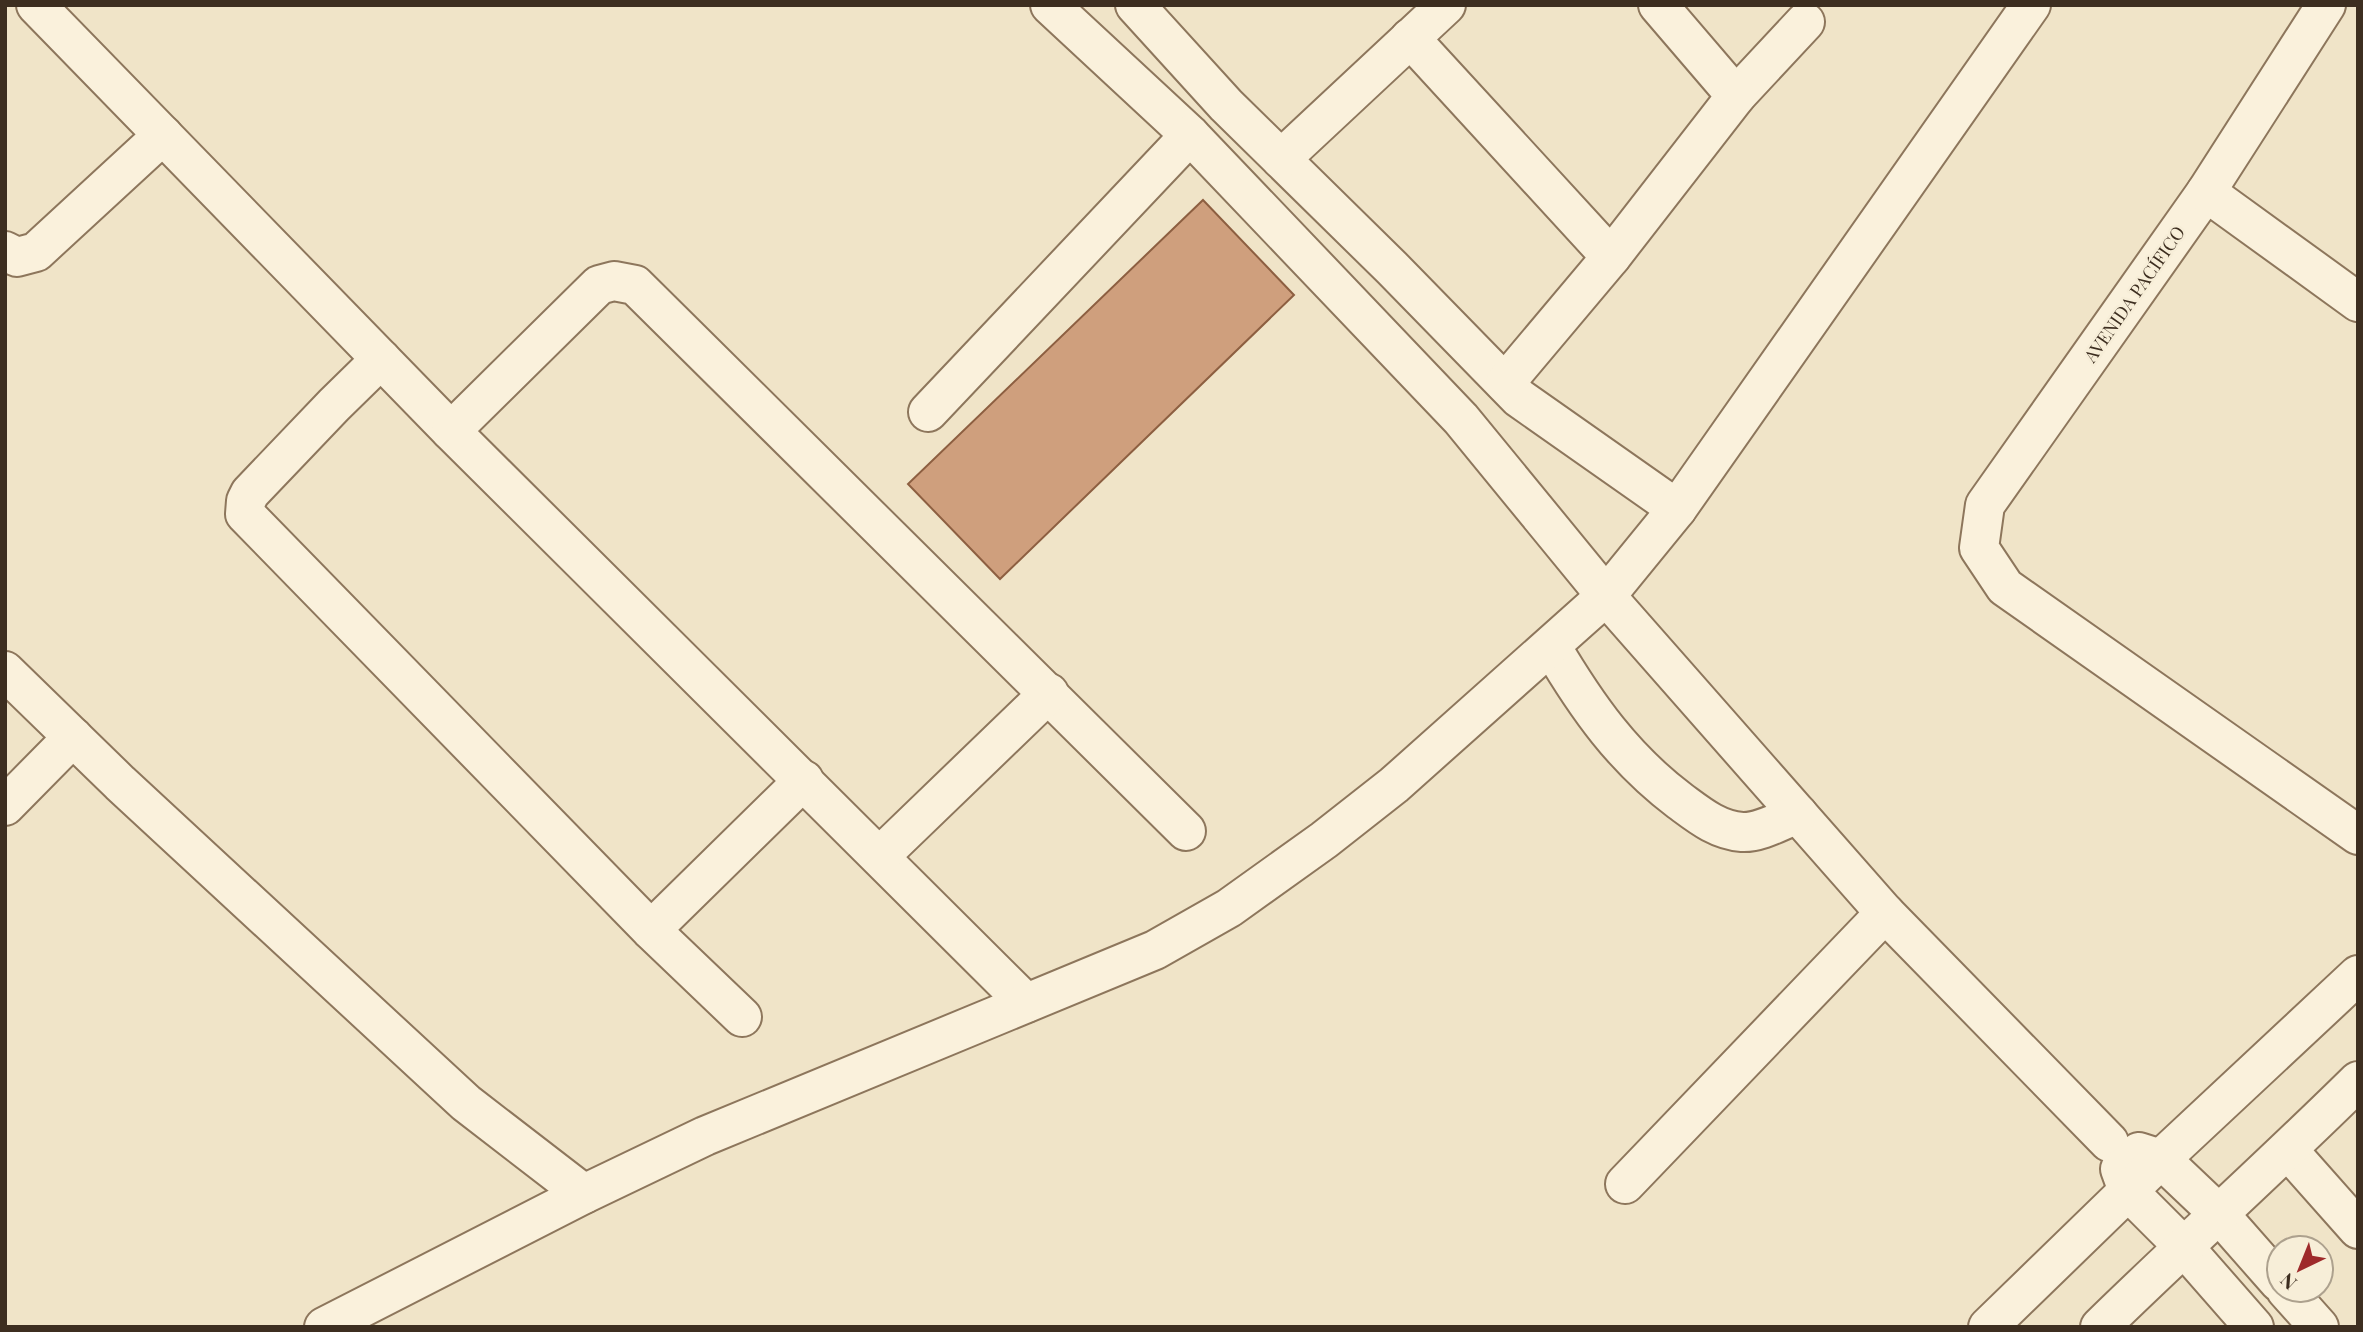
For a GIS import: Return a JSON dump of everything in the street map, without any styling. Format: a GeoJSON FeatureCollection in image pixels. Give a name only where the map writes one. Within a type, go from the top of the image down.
{"type":"FeatureCollection","features":[{"type":"Feature","properties":{"kind":"street"},"geometry":{"type":"LineString","coordinates":[[36,5],[451,430],[1026,1003]]}},
{"type":"Feature","properties":{"kind":"street"},"geometry":{"type":"LineString","coordinates":[[1050,5],[1190,135],[1461,419],[1606,596],[1885,913],[2109,1142],[2129,1191],[2183,1246],[2254,1327]]}},
{"type":"Feature","properties":{"kind":"street"},"geometry":{"type":"LineString","coordinates":[[1135,5],[1226,105],[1519,398],[1677,509]]}},
{"type":"Feature","properties":{"kind":"street"},"geometry":{"type":"LineString","coordinates":[[1281,159],[1446,5]]}},
{"type":"Feature","properties":{"kind":"street"},"geometry":{"type":"LineString","coordinates":[[1658,5],[1736,96]]}},
{"type":"Feature","properties":{"kind":"street"},"geometry":{"type":"LineString","coordinates":[[324,1327],[584,1194],[705,1136],[1155,950],[1229,908],[1324,840],[1394,785],[1606,596],[1677,509],[2031,5]]}},
{"type":"Feature","properties":{"kind":"street","name":"AVENIDA PACÍFICO"},"geometry":{"type":"LineString","coordinates":[[2326,5],[2206,192],[1985,505],[1979,548],[2005,587],[2358,835]]}},
{"type":"Feature","properties":{"kind":"street"},"geometry":{"type":"LineString","coordinates":[[1505,383],[1611,257],[1736,96],[1805,22]]}},
{"type":"Feature","properties":{"kind":"street"},"geometry":{"type":"LineString","coordinates":[[1410,38],[1611,257]]}},
{"type":"Feature","properties":{"kind":"street"},"geometry":{"type":"LineString","coordinates":[[5,251],[17,257],[36,252],[163,135]]}},
{"type":"Feature","properties":{"kind":"street"},"geometry":{"type":"LineString","coordinates":[[928,412],[1190,135]]}},
{"type":"Feature","properties":{"kind":"street"},"geometry":{"type":"LineString","coordinates":[[2206,192],[2358,302]]}},
{"type":"Feature","properties":{"kind":"street"},"geometry":{"type":"LineString","coordinates":[[451,430],[599,285],[614,281],[635,285],[1186,831]]}},
{"type":"Feature","properties":{"kind":"street"},"geometry":{"type":"LineString","coordinates":[[381,359],[250,493],[245,513],[651,930],[742,1017]]}},
{"type":"Feature","properties":{"kind":"street"},"geometry":{"type":"LineString","coordinates":[[1551,646],[1578,693],[1602,726],[1651,779],[1710,824],[1742,832],[1798,814]]}},
{"type":"Feature","properties":{"kind":"street"},"geometry":{"type":"LineString","coordinates":[[5,671],[466,1103],[584,1194]]}},
{"type":"Feature","properties":{"kind":"street"},"geometry":{"type":"LineString","coordinates":[[880,856],[1049,693]]}},
{"type":"Feature","properties":{"kind":"street"},"geometry":{"type":"LineString","coordinates":[[5,806],[73,737]]}},
{"type":"Feature","properties":{"kind":"street"},"geometry":{"type":"LineString","coordinates":[[651,930],[804,780]]}},
{"type":"Feature","properties":{"kind":"street"},"geometry":{"type":"LineString","coordinates":[[1625,1184],[1885,913]]}},
{"type":"Feature","properties":{"kind":"street"},"geometry":{"type":"LineString","coordinates":[[1988,1327],[2161,1159],[2358,975]]}},
{"type":"Feature","properties":{"kind":"street"},"geometry":{"type":"LineString","coordinates":[[2100,1327],[2358,1081]]}},
{"type":"Feature","properties":{"kind":"street"},"geometry":{"type":"LineString","coordinates":[[2109,1142],[2161,1159],[2220,1215],[2265,1266]]}},
{"type":"Feature","properties":{"kind":"street"},"geometry":{"type":"LineString","coordinates":[[2288,1150],[2358,1229]]}},
{"type":"Feature","properties":{"kind":"street"},"geometry":{"type":"LineString","coordinates":[[2298,1304],[2319,1327]]}},
{"type":"Feature","properties":{"kind":"building"},"geometry":{"type":"Polygon","coordinates":[[[1203,200],[1294,295],[1000,579],[908,484],[1203,200]]]}}]}
